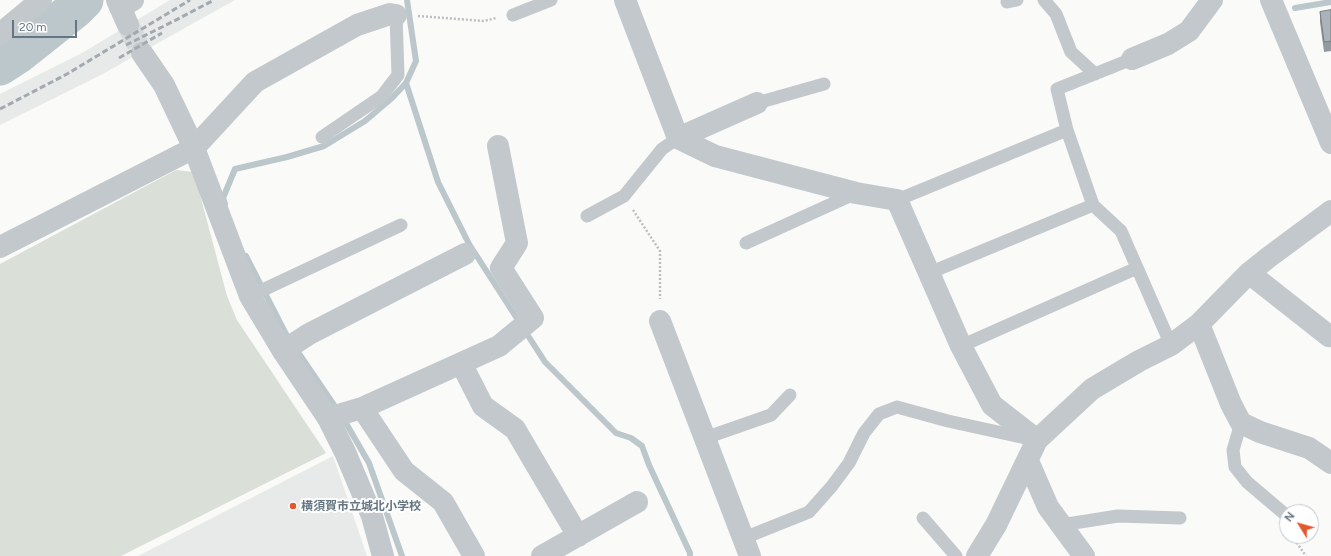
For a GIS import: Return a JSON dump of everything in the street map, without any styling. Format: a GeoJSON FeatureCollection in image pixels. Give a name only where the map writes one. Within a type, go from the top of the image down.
{"type":"FeatureCollection","features":[{"type":"Feature","properties":{"kind":"street"},"geometry":{"type":"LineString","coordinates":[[0,34],[42,0]]}},
{"type":"Feature","properties":{"kind":"street"},"geometry":{"type":"LineString","coordinates":[[625,0],[678,138],[716,156],[856,193],[897,200],[962,346],[992,405],[1037,440]]}},
{"type":"Feature","properties":{"kind":"street"},"geometry":{"type":"LineString","coordinates":[[1132,59],[1168,44],[1189,31],[1212,0]]}},
{"type":"Feature","properties":{"kind":"street"},"geometry":{"type":"LineString","coordinates":[[1272,0],[1331,143]]}},
{"type":"Feature","properties":{"kind":"street"},"geometry":{"type":"LineString","coordinates":[[0,247],[194,148],[254,82],[357,26],[390,14],[396,14]]}},
{"type":"Feature","properties":{"kind":"street"},"geometry":{"type":"LineString","coordinates":[[142,52],[164,85],[194,148],[250,296],[283,351],[328,418],[372,516],[383,556]]}},
{"type":"Feature","properties":{"kind":"street"},"geometry":{"type":"LineString","coordinates":[[678,138],[757,103]]}},
{"type":"Feature","properties":{"kind":"street"},"geometry":{"type":"LineString","coordinates":[[328,418],[362,408],[499,346],[533,318],[501,268],[517,243],[498,146]]}},
{"type":"Feature","properties":{"kind":"street"},"geometry":{"type":"LineString","coordinates":[[976,556],[996,525],[1037,440],[1092,389],[1139,361],[1171,345],[1199,324],[1249,273],[1331,211]]}},
{"type":"Feature","properties":{"kind":"street"},"geometry":{"type":"LineString","coordinates":[[283,351],[309,334],[465,254]]}},
{"type":"Feature","properties":{"kind":"street"},"geometry":{"type":"LineString","coordinates":[[1249,273],[1330,336]]}},
{"type":"Feature","properties":{"kind":"street"},"geometry":{"type":"LineString","coordinates":[[660,321],[747,547]]}},
{"type":"Feature","properties":{"kind":"street"},"geometry":{"type":"LineString","coordinates":[[1199,324],[1231,404],[1241,423],[1260,432],[1309,448],[1331,463]]}},
{"type":"Feature","properties":{"kind":"street"},"geometry":{"type":"LineString","coordinates":[[461,363],[483,406],[515,429],[578,536]]}},
{"type":"Feature","properties":{"kind":"street"},"geometry":{"type":"LineString","coordinates":[[362,408],[404,471],[443,502],[474,556]]}},
{"type":"Feature","properties":{"kind":"street"},"geometry":{"type":"LineString","coordinates":[[1028,461],[1048,507],[1084,556]]}},
{"type":"Feature","properties":{"kind":"street"},"geometry":{"type":"LineString","coordinates":[[542,556],[637,502]]}},
{"type":"Feature","properties":{"kind":"lane"},"geometry":{"type":"LineString","coordinates":[[512,15],[551,0]]}},
{"type":"Feature","properties":{"kind":"lane"},"geometry":{"type":"LineString","coordinates":[[1044,0],[1056,14],[1071,52],[1095,74]]}},
{"type":"Feature","properties":{"kind":"lane"},"geometry":{"type":"LineString","coordinates":[[322,137],[382,96],[398,75],[396,14]]}},
{"type":"Feature","properties":{"kind":"lane"},"geometry":{"type":"LineString","coordinates":[[1132,59],[1057,89],[1067,130],[1093,205],[1121,231],[1171,345]]}},
{"type":"Feature","properties":{"kind":"lane"},"geometry":{"type":"LineString","coordinates":[[757,103],[824,84]]}},
{"type":"Feature","properties":{"kind":"lane"},"geometry":{"type":"LineString","coordinates":[[897,200],[1067,130]]}},
{"type":"Feature","properties":{"kind":"lane"},"geometry":{"type":"LineString","coordinates":[[587,216],[624,196],[662,148],[678,138]]}},
{"type":"Feature","properties":{"kind":"lane"},"geometry":{"type":"LineString","coordinates":[[746,243],[856,193]]}},
{"type":"Feature","properties":{"kind":"lane"},"geometry":{"type":"LineString","coordinates":[[929,273],[1093,205]]}},
{"type":"Feature","properties":{"kind":"lane"},"geometry":{"type":"LineString","coordinates":[[250,296],[401,225]]}},
{"type":"Feature","properties":{"kind":"lane"},"geometry":{"type":"LineString","coordinates":[[962,346],[1137,268]]}},
{"type":"Feature","properties":{"kind":"lane"},"geometry":{"type":"LineString","coordinates":[[705,438],[771,415],[790,395]]}},
{"type":"Feature","properties":{"kind":"lane"},"geometry":{"type":"LineString","coordinates":[[747,547],[809,512],[832,486],[849,463],[864,433],[879,414],[891,409],[897,407],[948,421],[1037,440]]}},
{"type":"Feature","properties":{"kind":"lane"},"geometry":{"type":"LineString","coordinates":[[1241,423],[1233,450],[1235,467],[1246,482],[1279,509]]}},
{"type":"Feature","properties":{"kind":"lane"},"geometry":{"type":"LineString","coordinates":[[1061,525],[1118,516],[1180,518]]}},
{"type":"Feature","properties":{"kind":"lane"},"geometry":{"type":"LineString","coordinates":[[923,518],[956,556]]}},
{"type":"Feature","properties":{"kind":"path"},"geometry":{"type":"LineString","coordinates":[[396,14],[484,21],[512,15]]}},
{"type":"Feature","properties":{"kind":"path"},"geometry":{"type":"LineString","coordinates":[[624,196],[660,251],[660,321]]}},
{"type":"Feature","properties":{"kind":"path"},"geometry":{"type":"LineString","coordinates":[[1298,544],[1306,556]]}},
{"type":"Feature","properties":{"kind":"shaded area"},"geometry":{"type":"Polygon","coordinates":[[[170,0],[235,0],[99,76],[0,125],[0,94],[82,53],[170,0]]]}},
{"type":"Feature","properties":{"kind":"shaded area"},"geometry":{"type":"Polygon","coordinates":[[[176,170],[194,172],[227,296],[237,320],[326,453],[121,556],[0,556],[0,264],[176,170]]]}},
{"type":"Feature","properties":{"kind":"shaded area","name":"横須賀市立城北小学校"},"geometry":{"type":"Polygon","coordinates":[[[333,456],[367,556],[138,556],[333,456]]]}},
{"type":"Feature","properties":{"kind":"building"},"geometry":{"type":"Polygon","coordinates":[[[1331,10],[1331,41],[1324,42],[1320,12],[1331,10]]]}},
{"type":"Feature","properties":{"kind":"waterway"},"geometry":{"type":"LineString","coordinates":[[0,66],[17,55],[75,9],[84,0]]}},
{"type":"Feature","properties":{"kind":"waterway"},"geometry":{"type":"LineString","coordinates":[[225,204],[223,198],[235,169],[287,157],[324,146],[365,121],[392,98],[406,83],[416,61],[407,0]]}},
{"type":"Feature","properties":{"kind":"waterway"},"geometry":{"type":"LineString","coordinates":[[1295,8],[1331,2]]}},
{"type":"Feature","properties":{"kind":"waterway"},"geometry":{"type":"LineString","coordinates":[[406,83],[438,182],[469,244],[545,362],[616,433],[631,438],[642,446],[690,556]]}},
{"type":"Feature","properties":{"kind":"waterway"},"geometry":{"type":"LineString","coordinates":[[246,256],[287,336],[338,411]]}},
{"type":"Feature","properties":{"kind":"waterway"},"geometry":{"type":"LineString","coordinates":[[343,418],[369,463],[402,556]]}},
{"type":"Feature","properties":{"kind":"tunnel"},"geometry":{"type":"LineString","coordinates":[[128,25],[142,53]]}},
{"type":"Feature","properties":{"kind":"railway"},"geometry":{"type":"LineString","coordinates":[[0,109],[67,74],[190,0]]}},
{"type":"Feature","properties":{"kind":"railway"},"geometry":{"type":"LineString","coordinates":[[126,45],[214,0]]}},
{"type":"Feature","properties":{"kind":"railway"},"geometry":{"type":"LineString","coordinates":[[119,58],[162,33]]}},
{"type":"Feature","properties":{"kind":"place","name":"横須賀市立城北小学校"},"geometry":{"type":"Point","coordinates":[293,506]}}]}
